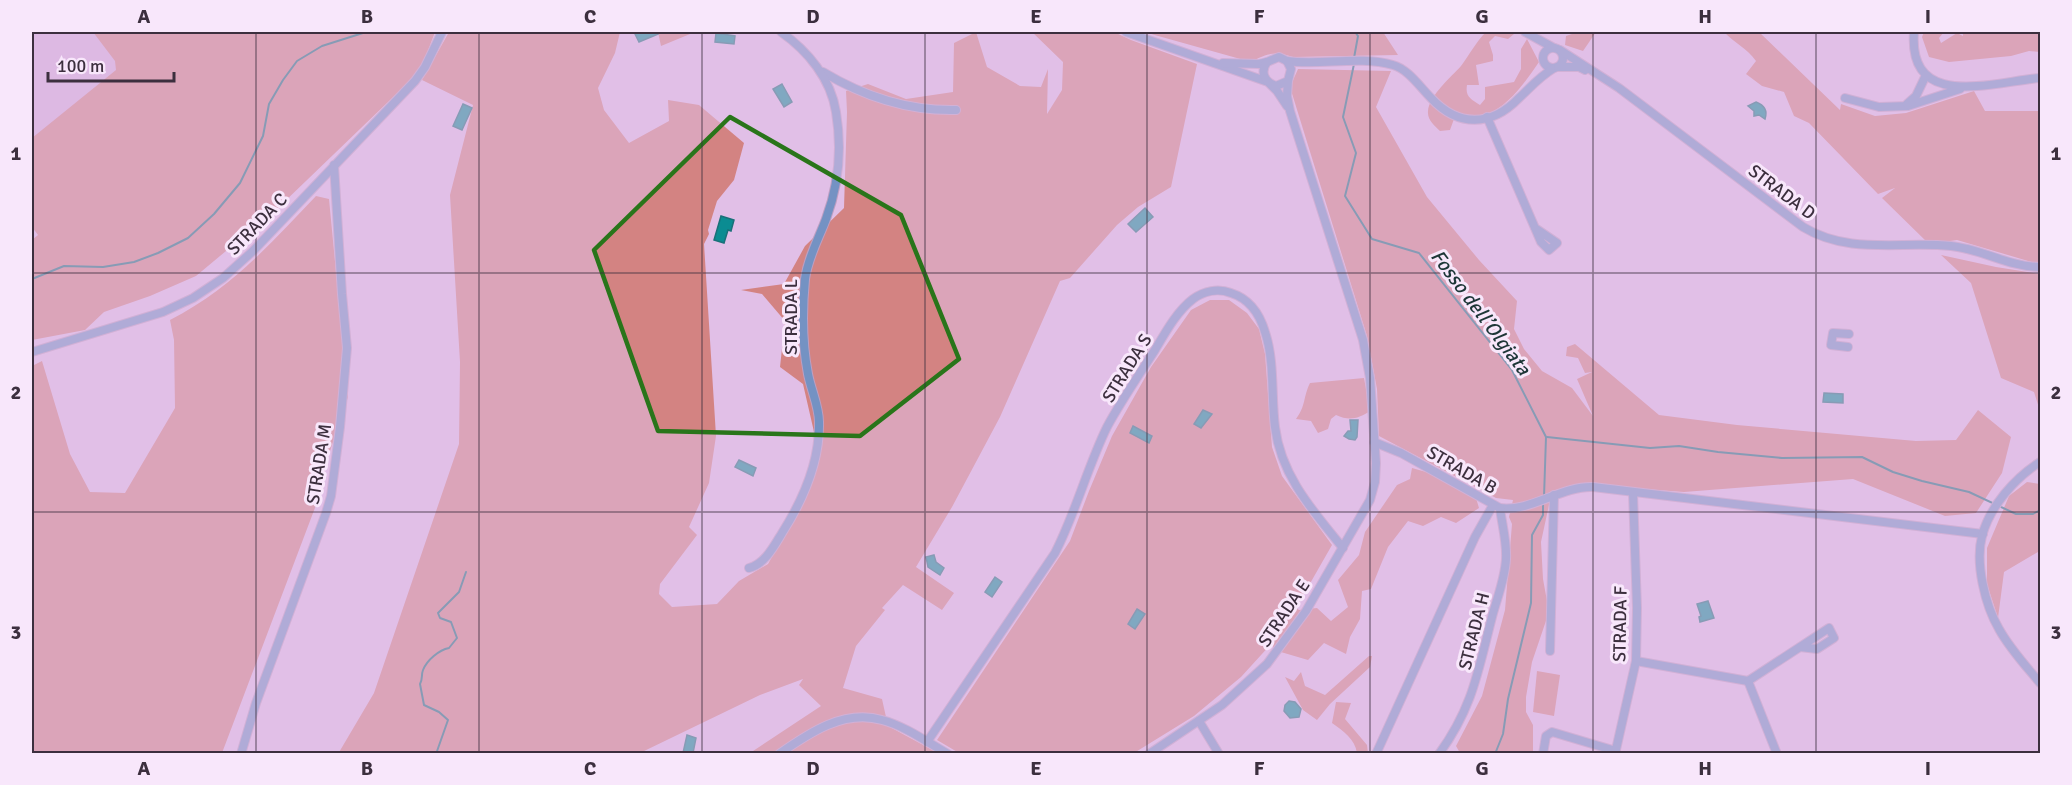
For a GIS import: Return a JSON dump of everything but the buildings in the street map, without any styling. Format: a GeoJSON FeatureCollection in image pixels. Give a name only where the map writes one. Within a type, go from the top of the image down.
{"type":"FeatureCollection","features":[{"type":"Feature","properties":{"kind":"street","name":"STRADA C"},"geometry":{"type":"LineString","coordinates":[[32,352],[150,316],[177,305],[209,288],[234,269],[253,252],[419,77],[442,32]]}},
{"type":"Feature","properties":{"kind":"street","name":"STRADA L"},"geometry":{"type":"LineString","coordinates":[[749,568],[760,564],[765,558],[799,504],[811,473],[818,440],[819,417],[807,371],[804,336],[805,281],[808,262],[833,197],[840,152],[834,99],[830,87],[801,49],[781,32]]}},
{"type":"Feature","properties":{"kind":"street"},"geometry":{"type":"LineString","coordinates":[[1126,32],[1280,85],[1289,79],[1293,72],[1308,63]]}},
{"type":"Feature","properties":{"kind":"street","name":"STRADA D"},"geometry":{"type":"LineString","coordinates":[[1543,56],[1537,43],[1525,32],[1605,79],[1794,221],[1822,238],[1866,246],[1950,246],[2021,266],[2040,267]]}},
{"type":"Feature","properties":{"kind":"street"},"geometry":{"type":"LineString","coordinates":[[1914,32],[1913,50],[1926,75],[1947,86],[1964,88]]}},
{"type":"Feature","properties":{"kind":"street"},"geometry":{"type":"LineString","coordinates":[[1216,63],[1258,64],[1274,57],[1308,63],[1379,63],[1398,67],[1410,75],[1444,111],[1454,117],[1471,120],[1502,112],[1519,99],[1532,83],[1547,49],[1557,49],[1563,60],[1556,68],[1532,83]]}},
{"type":"Feature","properties":{"kind":"street"},"geometry":{"type":"LineString","coordinates":[[1543,56],[1547,67],[1556,68]]}},
{"type":"Feature","properties":{"kind":"street"},"geometry":{"type":"LineString","coordinates":[[1287,61],[1291,69],[1287,96],[1290,111],[1359,322],[1370,378],[1374,442]]}},
{"type":"Feature","properties":{"kind":"street"},"geometry":{"type":"LineString","coordinates":[[1267,62],[1263,75],[1290,111]]}},
{"type":"Feature","properties":{"kind":"street","name":"STRADA D"},"geometry":{"type":"LineString","coordinates":[[1556,68],[1579,68],[1605,79]]}},
{"type":"Feature","properties":{"kind":"street"},"geometry":{"type":"LineString","coordinates":[[819,70],[845,85],[876,97],[911,107],[956,110]]}},
{"type":"Feature","properties":{"kind":"street"},"geometry":{"type":"LineString","coordinates":[[1919,99],[1926,75]]}},
{"type":"Feature","properties":{"kind":"street"},"geometry":{"type":"LineString","coordinates":[[1845,98],[1880,107],[1904,106],[1919,99],[1964,88],[2040,78]]}},
{"type":"Feature","properties":{"kind":"street"},"geometry":{"type":"LineString","coordinates":[[1487,117],[1535,228]]}},
{"type":"Feature","properties":{"kind":"street","name":"STRADA M"},"geometry":{"type":"LineString","coordinates":[[241,753],[256,703],[331,496],[347,348],[334,165]]}},
{"type":"Feature","properties":{"kind":"street","name":"STRADA S"},"geometry":{"type":"LineString","coordinates":[[927,742],[1055,553],[1068,527],[1090,467],[1108,427],[1160,341],[1183,308],[1200,294],[1213,290],[1230,292],[1245,300],[1258,316],[1267,339],[1275,426],[1282,457],[1299,490],[1343,548]]}},
{"type":"Feature","properties":{"kind":"street"},"geometry":{"type":"LineString","coordinates":[[1848,347],[1831,345],[1833,333],[1849,334]]}},
{"type":"Feature","properties":{"kind":"street","name":"STRADA B"},"geometry":{"type":"LineString","coordinates":[[1374,442],[1401,453],[1497,507],[1514,508],[1582,487],[1983,534]]}},
{"type":"Feature","properties":{"kind":"street","name":"STRADA E"},"geometry":{"type":"LineString","coordinates":[[1149,753],[1240,691],[1278,651],[1306,611],[1370,500],[1376,476],[1374,442]]}},
{"type":"Feature","properties":{"kind":"street"},"geometry":{"type":"LineString","coordinates":[[2040,462],[2016,481],[1997,505],[1983,534],[1981,567],[1989,608],[2007,643],[2040,683]]}},
{"type":"Feature","properties":{"kind":"street","name":"STRADA F"},"geometry":{"type":"LineString","coordinates":[[1616,752],[1636,661],[1637,608],[1633,493]]}},
{"type":"Feature","properties":{"kind":"street"},"geometry":{"type":"LineString","coordinates":[[1547,497],[1550,651]]}},
{"type":"Feature","properties":{"kind":"street"},"geometry":{"type":"LineString","coordinates":[[1376,753],[1475,537],[1497,507]]}},
{"type":"Feature","properties":{"kind":"street","name":"STRADA H"},"geometry":{"type":"LineString","coordinates":[[1438,753],[1456,729],[1466,710],[1476,683],[1504,576],[1506,551],[1497,507]]}},
{"type":"Feature","properties":{"kind":"street"},"geometry":{"type":"LineString","coordinates":[[1636,661],[1748,681],[1800,647]]}},
{"type":"Feature","properties":{"kind":"street"},"geometry":{"type":"LineString","coordinates":[[1748,681],[1777,753]]}},
{"type":"Feature","properties":{"kind":"street"},"geometry":{"type":"LineString","coordinates":[[779,753],[820,728],[856,718],[884,720],[948,753]]}},
{"type":"Feature","properties":{"kind":"street"},"geometry":{"type":"LineString","coordinates":[[1199,721],[1219,753]]}},
{"type":"Feature","properties":{"kind":"street"},"geometry":{"type":"LineString","coordinates":[[1543,753],[1546,736],[1552,732],[1616,752]]}},
{"type":"Feature","properties":{"kind":"highlighted area"},"geometry":{"type":"Polygon","coordinates":[[[730,117],[901,215],[959,359],[860,436],[658,431],[594,250],[730,117]]]}},
{"type":"Feature","properties":{"kind":"shaded area"},"geometry":{"type":"Polygon","coordinates":[[[32,32],[107,32],[132,61],[32,140],[32,32]]]}},
{"type":"Feature","properties":{"kind":"shaded area"},"geometry":{"type":"Polygon","coordinates":[[[93,32],[435,32],[424,61],[414,77],[280,206],[196,276],[150,296],[104,312],[85,330],[32,340],[32,240],[38,235],[32,227],[32,138],[116,70],[115,61],[93,32]]]}},
{"type":"Feature","properties":{"kind":"shaded area"},"geometry":{"type":"Polygon","coordinates":[[[449,32],[620,32],[615,53],[598,88],[604,110],[629,143],[669,121],[668,100],[699,105],[744,143],[734,180],[717,201],[708,230],[709,234],[704,244],[716,436],[709,483],[689,527],[697,535],[660,584],[659,594],[672,607],[717,604],[739,581],[768,564],[789,527],[820,458],[803,384],[780,367],[785,321],[762,294],[741,290],[784,284],[805,246],[844,208],[846,91],[868,84],[906,99],[953,92],[954,43],[976,32],[987,67],[1020,86],[1041,87],[1048,69],[1047,114],[1062,90],[1063,62],[1032,32],[1114,32],[1197,64],[1171,187],[1138,207],[1117,225],[1070,278],[1060,281],[1000,417],[952,507],[916,567],[954,593],[942,610],[903,585],[882,608],[885,610],[856,646],[843,688],[882,699],[888,726],[938,753],[750,753],[821,706],[799,685],[803,679],[760,695],[640,753],[338,754],[374,693],[459,444],[460,362],[450,195],[473,105],[422,80],[449,32]]]}},
{"type":"Feature","properties":{"kind":"shaded area"},"geometry":{"type":"Polygon","coordinates":[[[657,32],[658,34],[639,42],[635,34],[657,32]]]}},
{"type":"Feature","properties":{"kind":"shaded area"},"geometry":{"type":"Polygon","coordinates":[[[658,32],[695,32],[661,46],[658,32]]]}},
{"type":"Feature","properties":{"kind":"shaded area"},"geometry":{"type":"Polygon","coordinates":[[[1144,32],[1383,32],[1398,55],[1293,57],[1276,54],[1251,62],[1144,32]]]}},
{"type":"Feature","properties":{"kind":"shaded area"},"geometry":{"type":"Polygon","coordinates":[[[1486,32],[1513,32],[1514,34],[1508,39],[1495,36],[1489,42],[1493,61],[1476,65],[1479,85],[1467,85],[1467,92],[1469,97],[1480,105],[1485,99],[1485,87],[1514,82],[1521,69],[1521,49],[1527,39],[1539,62],[1516,92],[1495,111],[1475,118],[1454,119],[1450,130],[1440,131],[1429,117],[1429,105],[1436,93],[1461,66],[1486,32]]]}},
{"type":"Feature","properties":{"kind":"shaded area"},"geometry":{"type":"Polygon","coordinates":[[[1578,32],[1596,32],[1583,51],[1565,45],[1566,36],[1578,32]]]}},
{"type":"Feature","properties":{"kind":"shaded area"},"geometry":{"type":"Polygon","coordinates":[[[1724,32],[1759,32],[1840,110],[1841,104],[1875,116],[1906,113],[1974,91],[1985,111],[2040,111],[2040,262],[2035,263],[1957,240],[1929,244],[1882,198],[1895,188],[1878,194],[1809,123],[1794,116],[1784,92],[1762,86],[1746,74],[1756,61],[1724,32]]]}},
{"type":"Feature","properties":{"kind":"shaded area"},"geometry":{"type":"Polygon","coordinates":[[[1924,32],[1944,32],[1939,38],[1941,43],[1957,33],[1963,36],[1963,32],[2040,32],[2040,52],[2029,51],[2011,56],[1949,62],[1929,57],[1922,37],[1924,32]]]}},
{"type":"Feature","properties":{"kind":"shaded area"},"geometry":{"type":"Polygon","coordinates":[[[716,33],[735,36],[734,44],[715,42],[716,33]]]}},
{"type":"Feature","properties":{"kind":"shaded area"},"geometry":{"type":"Polygon","coordinates":[[[1298,69],[1391,71],[1376,107],[1427,197],[1479,260],[1517,301],[1514,329],[1524,349],[1542,371],[1572,388],[1593,416],[1577,379],[1592,372],[1585,373],[1578,358],[1566,356],[1567,347],[1575,344],[1659,415],[1737,425],[1916,441],[1956,440],[1978,410],[2011,437],[2002,473],[1976,513],[1945,516],[1853,479],[1684,492],[1578,484],[1552,491],[1541,542],[1543,579],[1549,612],[1532,662],[1526,697],[1526,712],[1533,725],[1533,753],[1460,753],[1456,746],[1482,696],[1505,610],[1512,524],[1509,517],[1513,500],[1496,498],[1379,436],[1377,389],[1367,336],[1290,87],[1298,69]]]}},
{"type":"Feature","properties":{"kind":"shaded area"},"geometry":{"type":"Polygon","coordinates":[[[782,84],[792,102],[784,107],[773,89],[782,84]]]}},
{"type":"Feature","properties":{"kind":"shaded area"},"geometry":{"type":"Polygon","coordinates":[[[1756,102],[1765,108],[1765,119],[1759,115],[1754,116],[1754,111],[1748,106],[1756,102]]]}},
{"type":"Feature","properties":{"kind":"shaded area"},"geometry":{"type":"Polygon","coordinates":[[[463,104],[472,108],[462,130],[453,126],[463,104]]]}},
{"type":"Feature","properties":{"kind":"shaded area"},"geometry":{"type":"Polygon","coordinates":[[[316,196],[329,199],[348,397],[326,463],[321,492],[222,753],[32,754],[32,366],[42,361],[70,454],[90,492],[125,493],[175,408],[174,340],[170,320],[231,280],[316,196]]]}},
{"type":"Feature","properties":{"kind":"shaded area"},"geometry":{"type":"Polygon","coordinates":[[[1145,208],[1153,217],[1136,232],[1128,224],[1145,208]]]}},
{"type":"Feature","properties":{"kind":"shaded area"},"geometry":{"type":"Polygon","coordinates":[[[721,216],[734,220],[724,243],[714,240],[721,216]]]}},
{"type":"Feature","properties":{"kind":"shaded area"},"geometry":{"type":"Polygon","coordinates":[[[1941,255],[2040,274],[2040,411],[2034,392],[2001,378],[1971,283],[1941,255]]]}},
{"type":"Feature","properties":{"kind":"shaded area"},"geometry":{"type":"Polygon","coordinates":[[[1210,300],[1229,300],[1247,313],[1259,329],[1265,354],[1272,447],[1282,476],[1332,545],[1296,608],[1299,610],[1317,608],[1331,621],[1348,607],[1338,580],[1359,555],[1365,532],[1397,485],[1410,479],[1412,468],[1465,483],[1476,498],[1479,508],[1456,523],[1441,517],[1423,526],[1408,521],[1388,547],[1371,589],[1362,591],[1360,619],[1350,637],[1346,654],[1324,643],[1308,660],[1274,650],[1272,643],[1241,677],[1194,716],[1134,753],[959,753],[937,740],[1070,541],[1112,436],[1151,367],[1191,310],[1210,300]]]}},
{"type":"Feature","properties":{"kind":"shaded area"},"geometry":{"type":"Polygon","coordinates":[[[1364,378],[1370,411],[1366,414],[1349,418],[1336,415],[1331,419],[1328,429],[1318,433],[1311,421],[1296,419],[1310,383],[1364,378]]]}},
{"type":"Feature","properties":{"kind":"shaded area"},"geometry":{"type":"Polygon","coordinates":[[[1824,393],[1843,394],[1843,403],[1823,402],[1824,393]]]}},
{"type":"Feature","properties":{"kind":"shaded area"},"geometry":{"type":"Polygon","coordinates":[[[1203,410],[1212,414],[1201,428],[1194,424],[1203,410]]]}},
{"type":"Feature","properties":{"kind":"shaded area"},"geometry":{"type":"Polygon","coordinates":[[[1350,420],[1358,420],[1355,440],[1344,436],[1351,431],[1350,420]]]}},
{"type":"Feature","properties":{"kind":"shaded area"},"geometry":{"type":"Polygon","coordinates":[[[1133,426],[1152,436],[1149,443],[1130,433],[1133,426]]]}},
{"type":"Feature","properties":{"kind":"shaded area"},"geometry":{"type":"Polygon","coordinates":[[[739,460],[756,468],[753,476],[735,467],[739,460]]]}},
{"type":"Feature","properties":{"kind":"shaded area"},"geometry":{"type":"Polygon","coordinates":[[[2027,482],[2040,484],[2040,554],[2038,552],[2004,572],[1998,618],[1987,584],[1987,548],[2009,496],[2027,482]]]}},
{"type":"Feature","properties":{"kind":"shaded area"},"geometry":{"type":"Polygon","coordinates":[[[934,555],[936,562],[944,568],[940,575],[928,567],[926,557],[934,555]]]}},
{"type":"Feature","properties":{"kind":"shaded area"},"geometry":{"type":"Polygon","coordinates":[[[995,577],[1002,582],[992,597],[985,592],[995,577]]]}},
{"type":"Feature","properties":{"kind":"shaded area"},"geometry":{"type":"Polygon","coordinates":[[[1708,601],[1714,618],[1700,622],[1699,617],[1701,616],[1697,604],[1708,601]]]}},
{"type":"Feature","properties":{"kind":"shaded area"},"geometry":{"type":"Polygon","coordinates":[[[1137,609],[1145,614],[1135,629],[1128,624],[1137,609]]]}},
{"type":"Feature","properties":{"kind":"shaded area"},"geometry":{"type":"Polygon","coordinates":[[[1369,656],[1372,656],[1370,667],[1330,704],[1317,720],[1303,710],[1285,677],[1294,681],[1301,672],[1305,686],[1325,695],[1369,656]]]}},
{"type":"Feature","properties":{"kind":"shaded area"},"geometry":{"type":"Polygon","coordinates":[[[1537,671],[1560,675],[1554,716],[1533,712],[1537,671]]]}},
{"type":"Feature","properties":{"kind":"shaded area"},"geometry":{"type":"Polygon","coordinates":[[[1289,701],[1295,702],[1301,709],[1299,717],[1290,718],[1284,711],[1289,701]]]}},
{"type":"Feature","properties":{"kind":"shaded area"},"geometry":{"type":"Polygon","coordinates":[[[1336,702],[1351,703],[1345,719],[1367,745],[1368,753],[1357,753],[1351,739],[1332,723],[1336,702]]]}},
{"type":"Feature","properties":{"kind":"shaded area"},"geometry":{"type":"Polygon","coordinates":[[[687,735],[696,738],[693,753],[683,753],[687,735]]]}},
{"type":"Feature","properties":{"kind":"waterway"},"geometry":{"type":"LineString","coordinates":[[32,279],[64,266],[103,267],[134,262],[188,238],[214,214],[240,183],[263,136],[269,104],[297,61],[322,46],[366,32]]}},
{"type":"Feature","properties":{"kind":"waterway","name":"Fosso dell’Olgiata"},"geometry":{"type":"LineString","coordinates":[[1354,58],[1358,36],[1355,32]]}},
{"type":"Feature","properties":{"kind":"waterway","name":"Fosso dell’Olgiata"},"geometry":{"type":"LineString","coordinates":[[1354,64],[1343,117],[1356,153],[1345,196],[1372,239],[1419,253],[1512,370],[1546,437],[1544,497]]}},
{"type":"Feature","properties":{"kind":"waterway"},"geometry":{"type":"LineString","coordinates":[[1547,437],[1650,448],[1679,446],[1782,458],[1862,457],[1893,472],[1969,492],[2016,514],[2033,514],[2040,510]]}},
{"type":"Feature","properties":{"kind":"waterway","name":"Fosso dell’Olgiata"},"geometry":{"type":"LineString","coordinates":[[1495,754],[1503,734],[1508,699],[1531,603],[1532,535],[1543,515],[1543,503]]}},
{"type":"Feature","properties":{"kind":"waterway"},"geometry":{"type":"LineString","coordinates":[[436,754],[448,720],[439,712],[424,705],[420,684],[423,670],[430,659],[449,648],[457,638],[451,622],[440,618],[438,613],[459,592],[466,572]]}}]}
